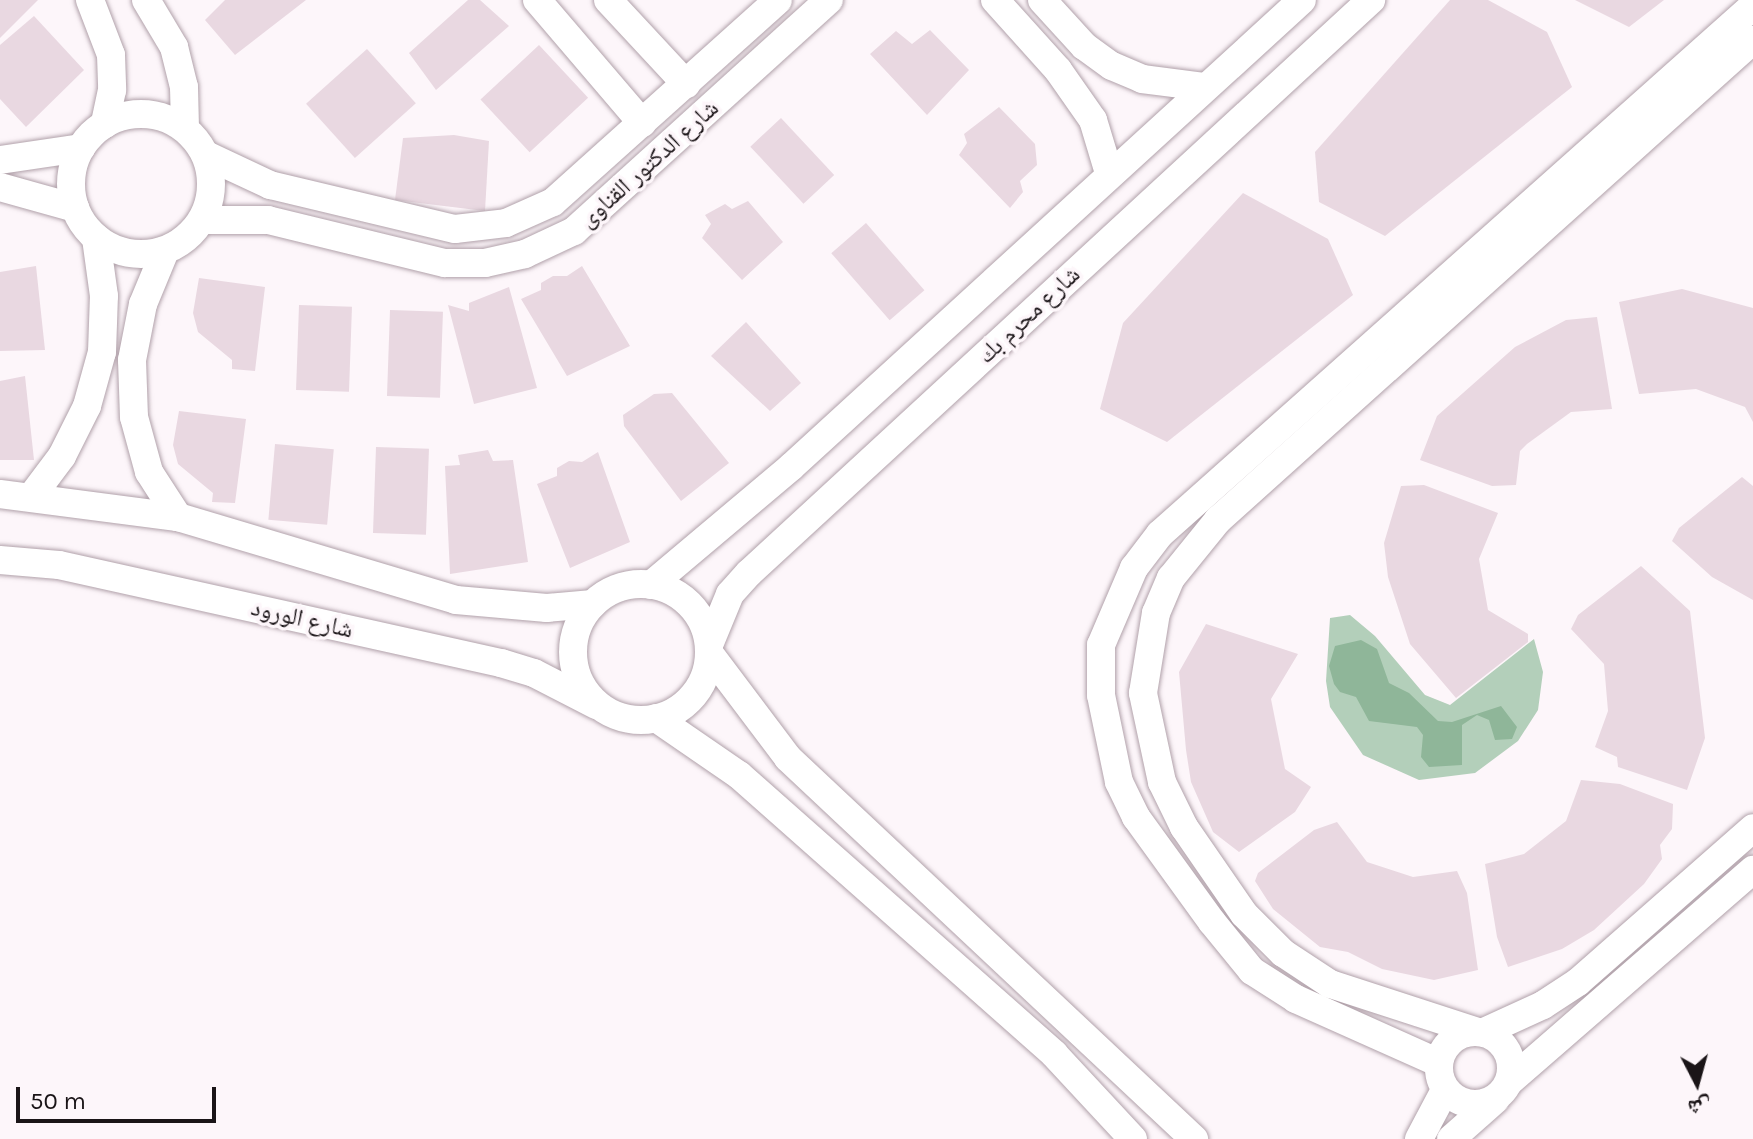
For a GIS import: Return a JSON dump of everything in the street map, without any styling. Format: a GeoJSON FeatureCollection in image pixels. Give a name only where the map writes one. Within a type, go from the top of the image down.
{"type":"FeatureCollection","features":[{"type":"Feature","properties":{"kind":"street"},"geometry":{"type":"LineString","coordinates":[[90,0],[111,55],[112,90],[105,124]]}},
{"type":"Feature","properties":{"kind":"street"},"geometry":{"type":"LineString","coordinates":[[146,0],[174,47],[184,87],[185,128]]}},
{"type":"Feature","properties":{"kind":"street"},"geometry":{"type":"LineString","coordinates":[[537,0],[642,123]]}},
{"type":"Feature","properties":{"kind":"street"},"geometry":{"type":"LineString","coordinates":[[608,0],[686,84]]}},
{"type":"Feature","properties":{"kind":"street","name":"شارع الدكتور القناوى"},"geometry":{"type":"LineString","coordinates":[[206,155],[270,185],[455,229],[506,223],[553,202],[778,0]]}},
{"type":"Feature","properties":{"kind":"street","name":"شارع الدكتور القناوى"},"geometry":{"type":"LineString","coordinates":[[203,220],[268,220],[445,263],[485,263],[525,254],[574,231],[829,0]]}},
{"type":"Feature","properties":{"kind":"street"},"geometry":{"type":"LineString","coordinates":[[995,0],[1058,70],[1093,120],[1109,173]]}},
{"type":"Feature","properties":{"kind":"street"},"geometry":{"type":"LineString","coordinates":[[1042,0],[1084,46],[1142,79],[1205,87]]}},
{"type":"Feature","properties":{"kind":"street","name":"شارع محرم بك"},"geometry":{"type":"LineString","coordinates":[[651,585],[791,467],[1109,173],[1302,0]]}},
{"type":"Feature","properties":{"kind":"street","name":"شارع محرم بك"},"geometry":{"type":"LineString","coordinates":[[709,649],[730,594],[749,573],[1371,0]]}},
{"type":"Feature","properties":{"kind":"street"},"geometry":{"type":"LineString","coordinates":[[1439,1063],[1341,1023],[1252,971],[1136,817],[1109,751],[1101,695],[1101,645],[1134,568],[1160,534],[1753,6]]}},
{"type":"Feature","properties":{"kind":"street"},"geometry":{"type":"LineString","coordinates":[[1504,1090],[1508,1051],[1481,1032],[1330,984],[1283,953],[1244,914],[1184,827],[1162,782],[1143,693],[1147,649],[1171,578],[1218,520],[1753,40]]}},
{"type":"Feature","properties":{"kind":"street"},"geometry":{"type":"LineString","coordinates":[[1058,70],[1084,46]]}},
{"type":"Feature","properties":{"kind":"street"},"geometry":{"type":"LineString","coordinates":[[145,114],[185,128],[206,155],[212,176],[203,220],[187,239],[165,251],[141,255],[117,250],[96,238],[75,208],[71,185],[81,148],[105,124],[145,114]]}},
{"type":"Feature","properties":{"kind":"street"},"geometry":{"type":"LineString","coordinates":[[0,160],[81,148]]}},
{"type":"Feature","properties":{"kind":"street"},"geometry":{"type":"LineString","coordinates":[[613,150],[637,176]]}},
{"type":"Feature","properties":{"kind":"street"},"geometry":{"type":"LineString","coordinates":[[0,187],[75,208]]}},
{"type":"Feature","properties":{"kind":"street"},"geometry":{"type":"LineString","coordinates":[[32,496],[62,456],[87,406],[102,352],[104,296],[96,238]]}},
{"type":"Feature","properties":{"kind":"street"},"geometry":{"type":"LineString","coordinates":[[165,251],[143,304],[132,360],[134,417],[149,472],[178,517]]}},
{"type":"Feature","properties":{"kind":"street"},"geometry":{"type":"LineString","coordinates":[[0,494],[178,517],[456,600],[532,608],[593,604],[620,588],[651,585],[690,605],[709,649],[788,758],[1194,1139]]}},
{"type":"Feature","properties":{"kind":"street","name":"شارع الورود"},"geometry":{"type":"LineString","coordinates":[[0,560],[59,565],[501,663],[545,678],[596,705]]}},
{"type":"Feature","properties":{"kind":"street"},"geometry":{"type":"LineString","coordinates":[[593,604],[576,631],[573,663],[596,705],[625,719],[656,718],[694,695],[709,649]]}},
{"type":"Feature","properties":{"kind":"street"},"geometry":{"type":"LineString","coordinates":[[1101,645],[1123,653],[1147,649]]}},
{"type":"Feature","properties":{"kind":"street"},"geometry":{"type":"LineString","coordinates":[[1101,695],[1143,693]]}},
{"type":"Feature","properties":{"kind":"street"},"geometry":{"type":"LineString","coordinates":[[656,718],[739,775],[1054,1054],[1133,1139]]}},
{"type":"Feature","properties":{"kind":"street"},"geometry":{"type":"LineString","coordinates":[[1504,1090],[1479,1105],[1460,1102],[1445,1090],[1439,1063],[1453,1040],[1481,1032],[1543,1005],[1578,982],[1753,828]]}},
{"type":"Feature","properties":{"kind":"street"},"geometry":{"type":"LineString","coordinates":[[1451,1139],[1753,870]]}},
{"type":"Feature","properties":{"kind":"street"},"geometry":{"type":"LineString","coordinates":[[1419,1139],[1445,1090]]}},
{"type":"Feature","properties":{"kind":"shaded area"},"geometry":{"type":"Polygon","coordinates":[[[1350,615],[1375,636],[1425,695],[1450,705],[1534,639],[1543,672],[1538,710],[1518,741],[1475,773],[1419,780],[1363,755],[1330,707],[1326,681],[1330,618],[1350,615]]]}},
{"type":"Feature","properties":{"kind":"shaded area"},"geometry":{"type":"Polygon","coordinates":[[[1361,640],[1377,649],[1389,683],[1409,693],[1438,721],[1452,722],[1501,706],[1517,727],[1512,739],[1495,740],[1489,720],[1477,715],[1462,725],[1462,765],[1429,767],[1421,757],[1423,735],[1417,727],[1369,721],[1356,697],[1340,692],[1334,684],[1329,666],[1335,646],[1361,640]]]}},
{"type":"Feature","properties":{"kind":"building"},"geometry":{"type":"Polygon","coordinates":[[[0,0],[38,0],[0,38],[0,0]]]}},
{"type":"Feature","properties":{"kind":"building"},"geometry":{"type":"Polygon","coordinates":[[[225,0],[306,0],[235,55],[205,20],[225,0]]]}},
{"type":"Feature","properties":{"kind":"building"},"geometry":{"type":"Polygon","coordinates":[[[468,0],[480,0],[509,26],[436,90],[409,53],[468,0]]]}},
{"type":"Feature","properties":{"kind":"building"},"geometry":{"type":"Polygon","coordinates":[[[1450,0],[1488,0],[1547,32],[1572,87],[1385,236],[1319,202],[1315,152],[1450,0]]]}},
{"type":"Feature","properties":{"kind":"building"},"geometry":{"type":"Polygon","coordinates":[[[1575,0],[1664,0],[1629,27],[1575,0]]]}},
{"type":"Feature","properties":{"kind":"building"},"geometry":{"type":"Polygon","coordinates":[[[34,16],[84,70],[26,127],[0,99],[0,45],[34,16]]]}},
{"type":"Feature","properties":{"kind":"building"},"geometry":{"type":"Polygon","coordinates":[[[930,30],[969,70],[927,115],[870,54],[896,31],[912,44],[930,30]]]}},
{"type":"Feature","properties":{"kind":"building"},"geometry":{"type":"Polygon","coordinates":[[[539,45],[588,98],[530,152],[480,100],[539,45]]]}},
{"type":"Feature","properties":{"kind":"building"},"geometry":{"type":"Polygon","coordinates":[[[367,49],[416,103],[355,158],[306,104],[367,49]]]}},
{"type":"Feature","properties":{"kind":"building"},"geometry":{"type":"Polygon","coordinates":[[[999,107],[1035,144],[1037,165],[1020,181],[1023,192],[1010,208],[959,155],[967,143],[964,134],[999,107]]]}},
{"type":"Feature","properties":{"kind":"building"},"geometry":{"type":"Polygon","coordinates":[[[781,118],[834,175],[803,204],[750,147],[781,118]]]}},
{"type":"Feature","properties":{"kind":"building"},"geometry":{"type":"Polygon","coordinates":[[[454,135],[489,141],[485,211],[395,200],[403,138],[454,135]]]}},
{"type":"Feature","properties":{"kind":"building"},"geometry":{"type":"Polygon","coordinates":[[[1243,193],[1328,239],[1353,295],[1167,442],[1100,409],[1123,323],[1243,193]]]}},
{"type":"Feature","properties":{"kind":"building"},"geometry":{"type":"Polygon","coordinates":[[[748,201],[783,242],[742,280],[702,238],[711,224],[705,215],[725,204],[732,209],[748,201]]]}},
{"type":"Feature","properties":{"kind":"building"},"geometry":{"type":"Polygon","coordinates":[[[866,223],[924,290],[890,320],[831,253],[866,223]]]}},
{"type":"Feature","properties":{"kind":"building"},"geometry":{"type":"Polygon","coordinates":[[[36,266],[45,350],[0,351],[0,272],[36,266]]]}},
{"type":"Feature","properties":{"kind":"building"},"geometry":{"type":"Polygon","coordinates":[[[582,266],[630,346],[567,376],[521,299],[541,290],[541,283],[553,276],[567,276],[582,266]]]}},
{"type":"Feature","properties":{"kind":"building"},"geometry":{"type":"Polygon","coordinates":[[[199,278],[265,287],[255,371],[232,369],[232,360],[198,332],[193,313],[199,278]]]}},
{"type":"Feature","properties":{"kind":"building"},"geometry":{"type":"Polygon","coordinates":[[[509,287],[537,388],[474,404],[448,305],[469,311],[469,303],[509,287]]]}},
{"type":"Feature","properties":{"kind":"building"},"geometry":{"type":"Polygon","coordinates":[[[1682,289],[1753,308],[1753,422],[1745,407],[1696,389],[1639,394],[1619,302],[1682,289]]]}},
{"type":"Feature","properties":{"kind":"building"},"geometry":{"type":"Polygon","coordinates":[[[299,305],[352,307],[349,392],[296,390],[299,305]]]}},
{"type":"Feature","properties":{"kind":"building"},"geometry":{"type":"Polygon","coordinates":[[[390,310],[443,312],[440,398],[387,396],[390,310]]]}},
{"type":"Feature","properties":{"kind":"building"},"geometry":{"type":"Polygon","coordinates":[[[1597,317],[1612,409],[1571,412],[1527,444],[1520,451],[1516,485],[1492,486],[1420,460],[1437,416],[1515,347],[1566,320],[1597,317]]]}},
{"type":"Feature","properties":{"kind":"building"},"geometry":{"type":"Polygon","coordinates":[[[746,322],[801,383],[770,411],[711,356],[746,322]]]}},
{"type":"Feature","properties":{"kind":"building"},"geometry":{"type":"Polygon","coordinates":[[[25,376],[34,460],[0,460],[0,381],[25,376]]]}},
{"type":"Feature","properties":{"kind":"building"},"geometry":{"type":"Polygon","coordinates":[[[672,393],[729,463],[681,501],[624,426],[623,415],[654,394],[672,393]]]}},
{"type":"Feature","properties":{"kind":"building"},"geometry":{"type":"Polygon","coordinates":[[[179,411],[246,419],[235,503],[212,502],[213,493],[178,464],[173,445],[179,411]]]}},
{"type":"Feature","properties":{"kind":"building"},"geometry":{"type":"Polygon","coordinates":[[[275,444],[334,449],[327,525],[268,520],[275,444]]]}},
{"type":"Feature","properties":{"kind":"building"},"geometry":{"type":"Polygon","coordinates":[[[376,447],[429,449],[426,535],[373,533],[376,447]]]}},
{"type":"Feature","properties":{"kind":"building"},"geometry":{"type":"Polygon","coordinates":[[[488,450],[493,461],[513,460],[528,562],[450,574],[445,466],[460,465],[458,455],[488,450]]]}},
{"type":"Feature","properties":{"kind":"building"},"geometry":{"type":"Polygon","coordinates":[[[598,452],[630,542],[570,568],[537,484],[557,476],[557,468],[569,461],[582,462],[598,452]]]}},
{"type":"Feature","properties":{"kind":"building"},"geometry":{"type":"Polygon","coordinates":[[[1742,477],[1753,486],[1753,600],[1712,577],[1672,541],[1679,528],[1742,477]]]}},
{"type":"Feature","properties":{"kind":"building"},"geometry":{"type":"Polygon","coordinates":[[[1424,485],[1498,513],[1479,559],[1488,610],[1528,634],[1528,642],[1456,698],[1410,644],[1388,577],[1384,543],[1401,486],[1424,485]]]}},
{"type":"Feature","properties":{"kind":"building"},"geometry":{"type":"Polygon","coordinates":[[[1641,566],[1690,611],[1705,738],[1687,790],[1618,767],[1617,757],[1595,747],[1608,711],[1604,664],[1571,629],[1578,615],[1641,566]]]}},
{"type":"Feature","properties":{"kind":"building"},"geometry":{"type":"Polygon","coordinates":[[[1206,624],[1298,654],[1271,699],[1285,769],[1311,787],[1295,812],[1239,852],[1213,832],[1191,782],[1186,750],[1179,672],[1206,624]]]}},
{"type":"Feature","properties":{"kind":"building"},"geometry":{"type":"Polygon","coordinates":[[[1581,780],[1620,784],[1673,804],[1672,829],[1660,845],[1662,859],[1644,884],[1594,930],[1562,949],[1508,967],[1497,937],[1485,864],[1524,854],[1566,821],[1581,780]]]}},
{"type":"Feature","properties":{"kind":"building"},"geometry":{"type":"Polygon","coordinates":[[[1337,822],[1367,862],[1413,877],[1457,871],[1467,893],[1478,970],[1434,980],[1382,969],[1348,952],[1320,947],[1273,909],[1255,881],[1258,873],[1314,830],[1337,822]]]}}]}
